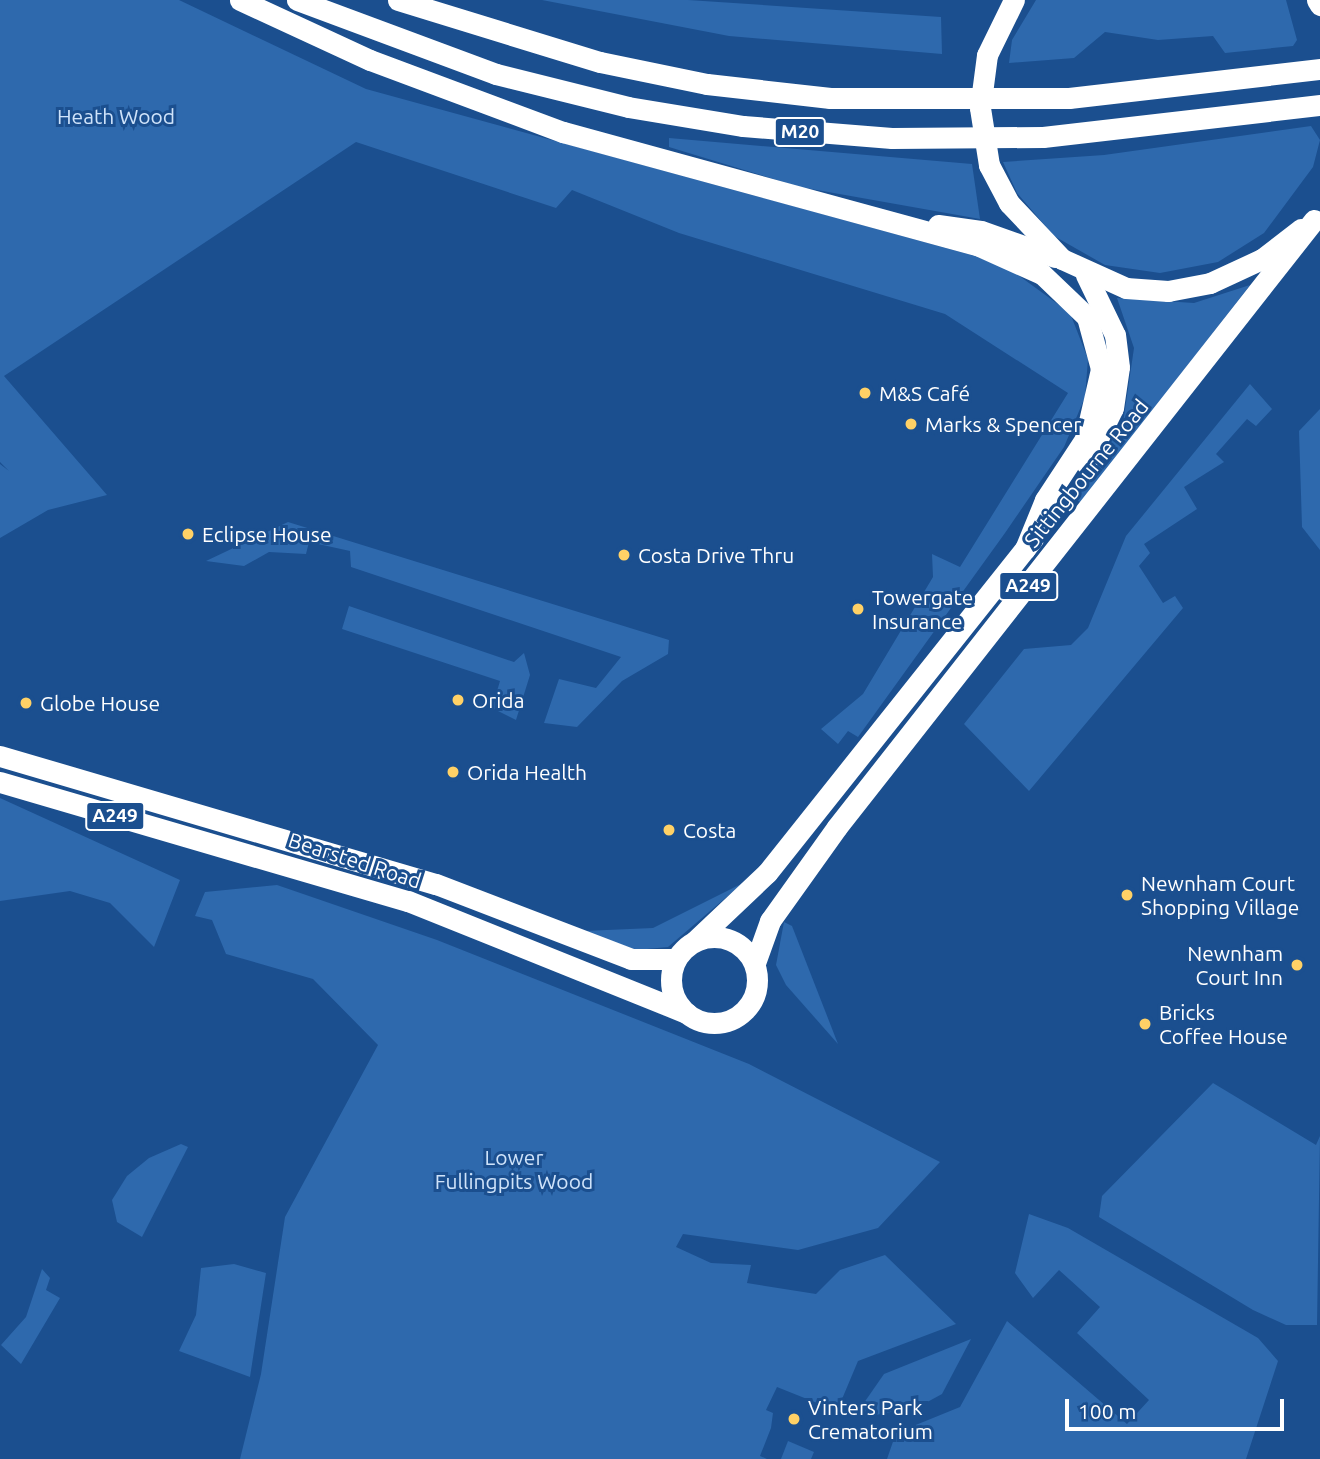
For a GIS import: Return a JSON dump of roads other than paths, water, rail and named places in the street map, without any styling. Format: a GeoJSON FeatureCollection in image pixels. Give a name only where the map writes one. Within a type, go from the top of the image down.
{"type":"FeatureCollection","features":[{"type":"Feature","properties":{"kind":"highway"},"geometry":{"type":"LineString","coordinates":[[240,0],[370,61],[562,132],[884,220],[1030,267],[1067,293],[1094,330],[1101,369],[1097,405],[1025,549]]}},
{"type":"Feature","properties":{"kind":"highway","name":"M20"},"geometry":{"type":"LineString","coordinates":[[297,0],[496,74],[628,107],[743,126],[892,138],[1043,137],[1320,105]]}},
{"type":"Feature","properties":{"kind":"highway","name":"M20"},"geometry":{"type":"LineString","coordinates":[[398,0],[600,62],[707,84],[830,98],[1069,98],[1320,69]]}},
{"type":"Feature","properties":{"kind":"highway"},"geometry":{"type":"LineString","coordinates":[[1014,0],[987,55],[980,119],[989,165],[1009,203],[1062,259],[1086,275],[1152,291],[1197,287],[1244,269],[1317,216]]}},
{"type":"Feature","properties":{"kind":"highway"},"geometry":{"type":"LineString","coordinates":[[1317,0],[1320,5]]}},
{"type":"Feature","properties":{"kind":"highway","name":"Sittingbourne Road"},"geometry":{"type":"LineString","coordinates":[[755,964],[770,921],[837,827],[1317,216]]}},
{"type":"Feature","properties":{"kind":"highway"},"geometry":{"type":"LineString","coordinates":[[884,220],[981,231],[1062,259]]}},
{"type":"Feature","properties":{"kind":"highway","name":"Sittingbourne Road"},"geometry":{"type":"LineString","coordinates":[[695,941],[767,873],[1025,549],[1098,445],[1114,408],[1115,335],[1086,275]]}},
{"type":"Feature","properties":{"kind":"highway","name":"Bearsted Road"},"geometry":{"type":"LineString","coordinates":[[0,755],[460,891],[631,959],[676,959]]}},
{"type":"Feature","properties":{"kind":"highway","name":"Bearsted Road"},"geometry":{"type":"LineString","coordinates":[[0,782],[408,901],[686,1013]]}},
{"type":"Feature","properties":{"kind":"highway"},"geometry":{"type":"LineString","coordinates":[[695,941],[734,942],[755,964],[756,991],[737,1017],[708,1021],[686,1013],[671,987],[676,959],[695,941]]}},
{"type":"Feature","properties":{"kind":"place","name":"M&S Café"},"geometry":{"type":"Point","coordinates":[865,393]}},
{"type":"Feature","properties":{"kind":"place","name":"Marks & Spencer"},"geometry":{"type":"Point","coordinates":[911,424]}},
{"type":"Feature","properties":{"kind":"place","name":"Eclipse House"},"geometry":{"type":"Point","coordinates":[188,534]}},
{"type":"Feature","properties":{"kind":"place","name":"Costa Drive Thru"},"geometry":{"type":"Point","coordinates":[624,555]}},
{"type":"Feature","properties":{"kind":"place","name":"Towergate Insurance"},"geometry":{"type":"Point","coordinates":[858,609]}},
{"type":"Feature","properties":{"kind":"place","name":"Orida"},"geometry":{"type":"Point","coordinates":[458,700]}},
{"type":"Feature","properties":{"kind":"place","name":"Globe House"},"geometry":{"type":"Point","coordinates":[26,703]}},
{"type":"Feature","properties":{"kind":"place","name":"Orida Health"},"geometry":{"type":"Point","coordinates":[453,772]}},
{"type":"Feature","properties":{"kind":"place","name":"Costa"},"geometry":{"type":"Point","coordinates":[669,830]}},
{"type":"Feature","properties":{"kind":"place","name":"Newnham Court Shopping Village"},"geometry":{"type":"Point","coordinates":[1127,895]}},
{"type":"Feature","properties":{"kind":"place","name":"Newnham Court Inn"},"geometry":{"type":"Point","coordinates":[1297,965]}},
{"type":"Feature","properties":{"kind":"place","name":"Bricks Coffee House"},"geometry":{"type":"Point","coordinates":[1145,1024]}},
{"type":"Feature","properties":{"kind":"place","name":"Vinters Park Crematorium"},"geometry":{"type":"Point","coordinates":[794,1419]}},
{"type":"Feature","properties":{"kind":"park label","name":"Heath Wood"},"geometry":{"type":"Point","coordinates":[116,116]}},
{"type":"Feature","properties":{"kind":"park label","name":"Lower Fullingpits Wood"},"geometry":{"type":"Point","coordinates":[514,1169]}}]}
